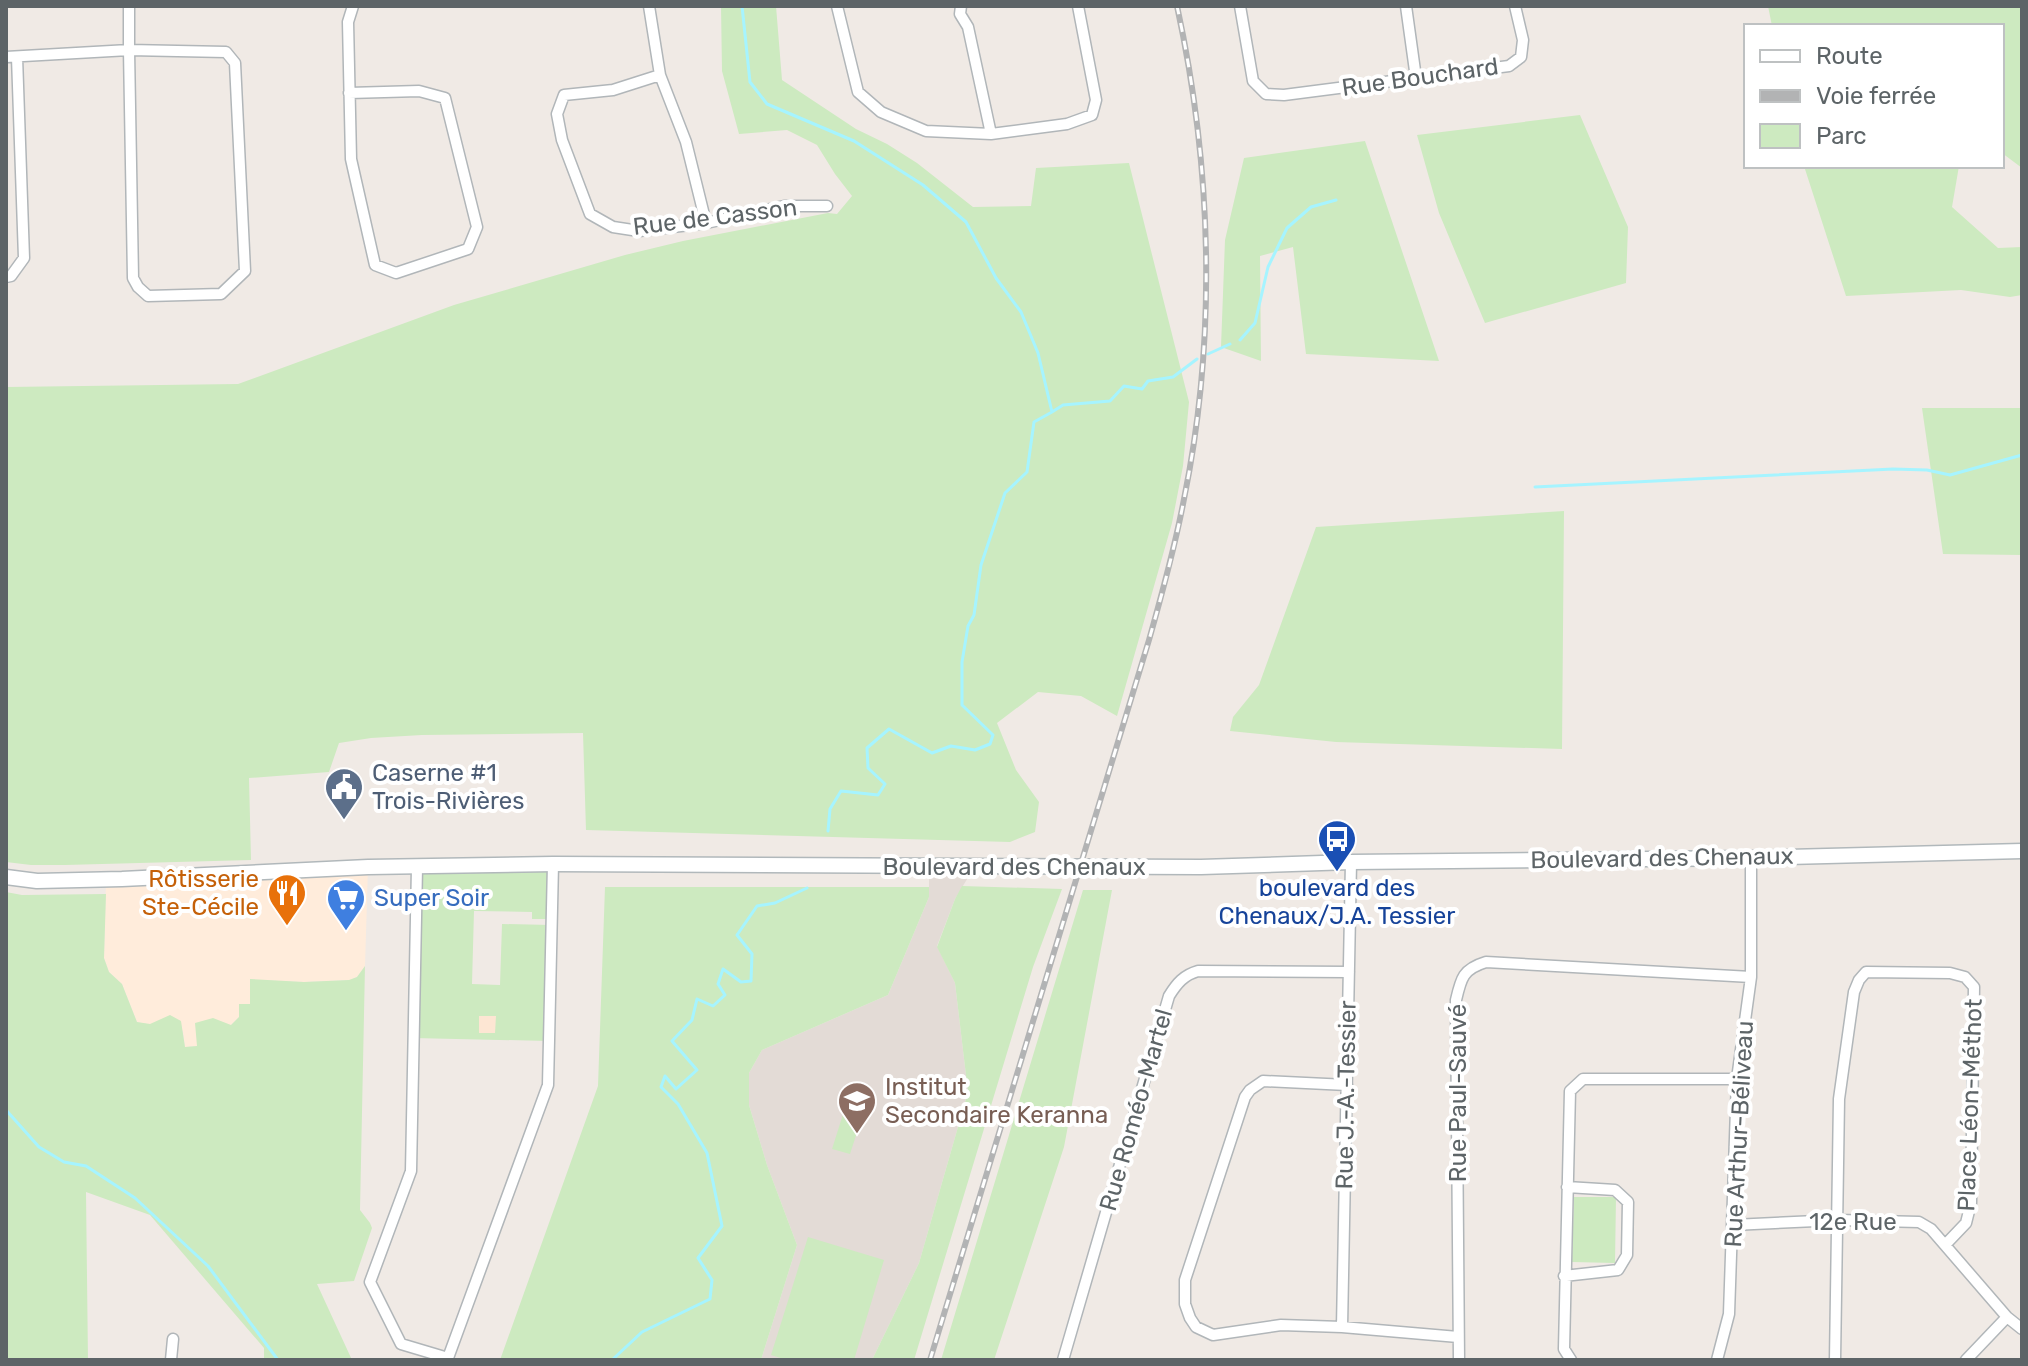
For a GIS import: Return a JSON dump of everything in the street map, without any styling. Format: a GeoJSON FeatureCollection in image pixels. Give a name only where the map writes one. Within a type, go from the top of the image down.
{"type":"FeatureCollection","features":[{"type":"Feature","properties":{"kind":"main road","name":"Boulevard des Chenaux"},"geometry":{"type":"LineString","coordinates":[[6,877],[37,881],[122,879],[553,864],[1122,868],[2022,851]]}},
{"type":"Feature","properties":{"kind":"street"},"geometry":{"type":"LineString","coordinates":[[6,277],[11,276],[24,258],[12,57],[129,50],[226,52],[235,63],[245,271],[221,294],[148,296],[133,278],[129,50],[129,6]]}},
{"type":"Feature","properties":{"kind":"street"},"geometry":{"type":"LineString","coordinates":[[349,93],[419,91],[445,98],[477,227],[468,249],[396,273],[375,265],[351,159],[349,93],[348,22],[353,6]]}},
{"type":"Feature","properties":{"kind":"street"},"geometry":{"type":"LineString","coordinates":[[649,6],[660,75],[686,142],[706,223]]}},
{"type":"Feature","properties":{"kind":"street"},"geometry":{"type":"LineString","coordinates":[[837,6],[858,92],[881,112],[926,131],[991,134],[1067,124],[1092,115],[1096,100],[1078,6]]}},
{"type":"Feature","properties":{"kind":"street"},"geometry":{"type":"LineString","coordinates":[[961,6],[960,14],[968,27],[991,134]]}},
{"type":"Feature","properties":{"kind":"street","name":"Rue Bouchard"},"geometry":{"type":"LineString","coordinates":[[1240,6],[1253,81],[1266,94],[1284,95],[1509,66],[1521,57],[1523,40],[1515,6]]}},
{"type":"Feature","properties":{"kind":"street"},"geometry":{"type":"LineString","coordinates":[[1406,6],[1416,78]]}},
{"type":"Feature","properties":{"kind":"street","name":"Rue de Casson"},"geometry":{"type":"LineString","coordinates":[[660,75],[613,90],[564,95],[557,114],[562,140],[590,214],[613,227],[639,231],[706,223],[784,206],[827,206]]}},
{"type":"Feature","properties":{"kind":"street","name":"Rue Arthur-Béliveau"},"geometry":{"type":"LineString","coordinates":[[1717,1360],[1729,1314],[1737,1079],[1751,977],[1751,858]]}},
{"type":"Feature","properties":{"kind":"street","name":"Rue J.-A.-Tessier"},"geometry":{"type":"LineString","coordinates":[[1342,1327],[1351,862]]}},
{"type":"Feature","properties":{"kind":"street"},"geometry":{"type":"LineString","coordinates":[[417,867],[411,1171],[370,1282],[401,1344],[448,1358],[548,1085],[553,864]]}},
{"type":"Feature","properties":{"kind":"street","name":"Rue Paul-Sauvé"},"geometry":{"type":"LineString","coordinates":[[1459,1360],[1456,1000],[1465,972],[1486,962],[1751,977]]}},
{"type":"Feature","properties":{"kind":"street","name":"Rue Roméo-Martel"},"geometry":{"type":"LineString","coordinates":[[1063,1360],[1169,996],[1175,987],[1188,974],[1198,971],[1349,972]]}},
{"type":"Feature","properties":{"kind":"street","name":"Place Léon-Méthot"},"geometry":{"type":"LineString","coordinates":[[1838,1220],[1839,1099],[1854,992],[1859,980],[1866,972],[1950,973],[1965,977],[1974,987],[1971,1203],[1966,1223],[1945,1245]]}},
{"type":"Feature","properties":{"kind":"street"},"geometry":{"type":"LineString","coordinates":[[1571,1360],[1564,1349],[1570,1091],[1583,1079],[1737,1079]]}},
{"type":"Feature","properties":{"kind":"street"},"geometry":{"type":"LineString","coordinates":[[1347,1085],[1263,1081],[1250,1090],[1242,1104],[1185,1280],[1185,1304],[1190,1318],[1196,1327],[1213,1335],[1281,1325],[1458,1337]]}},
{"type":"Feature","properties":{"kind":"street"},"geometry":{"type":"LineString","coordinates":[[1564,1276],[1618,1270],[1627,1255],[1629,1211],[1628,1202],[1615,1190],[1567,1187]]}},
{"type":"Feature","properties":{"kind":"street"},"geometry":{"type":"LineString","coordinates":[[1835,1360],[1838,1220]]}},
{"type":"Feature","properties":{"kind":"street","name":"12e Rue"},"geometry":{"type":"LineString","coordinates":[[1733,1225],[1838,1220],[1919,1222],[1931,1229],[2007,1317],[2022,1329]]}},
{"type":"Feature","properties":{"kind":"street"},"geometry":{"type":"LineString","coordinates":[[1966,1360],[2007,1317]]}},
{"type":"Feature","properties":{"kind":"street"},"geometry":{"type":"LineString","coordinates":[[171,1360],[173,1339]]}},
{"type":"Feature","properties":{"kind":"shaded area"},"geometry":{"type":"Polygon","coordinates":[[[368,867],[365,966],[357,977],[304,982],[251,980],[250,1004],[231,1025],[197,1046],[185,1047],[183,1031],[137,1022],[122,984],[109,972],[104,958],[106,879],[368,867]]]}},
{"type":"Feature","properties":{"kind":"shaded area","name":"Institut Secondaire Keranna"},"geometry":{"type":"Polygon","coordinates":[[[929,870],[972,871],[955,899],[937,946],[955,983],[968,1092],[919,1263],[872,1360],[761,1360],[797,1245],[767,1165],[749,1105],[749,1073],[762,1050],[888,995],[929,897],[929,870]]]}},
{"type":"Feature","properties":{"kind":"green space"},"geometry":{"type":"Polygon","coordinates":[[[721,6],[776,6],[782,80],[856,129],[917,163],[973,207],[1031,206],[1036,168],[1129,163],[1189,402],[1183,466],[1172,523],[1117,716],[1081,696],[1038,692],[997,723],[1016,770],[1039,802],[1035,832],[1010,842],[586,830],[583,733],[422,735],[339,743],[329,772],[249,778],[251,860],[65,865],[6,862],[6,387],[238,384],[454,305],[625,255],[683,241],[828,213],[837,214],[852,196],[817,145],[787,130],[739,134],[722,71],[721,6]]]}},
{"type":"Feature","properties":{"kind":"green space"},"geometry":{"type":"Polygon","coordinates":[[[1768,6],[2022,6],[2022,168],[2004,154],[2004,24],[1772,24],[1768,6]]]}},
{"type":"Feature","properties":{"kind":"green space"},"geometry":{"type":"Polygon","coordinates":[[[1580,115],[1628,227],[1626,283],[1485,323],[1439,213],[1417,135],[1580,115]]]}},
{"type":"Feature","properties":{"kind":"green space"},"geometry":{"type":"Polygon","coordinates":[[[1365,141],[1439,361],[1306,354],[1293,247],[1260,256],[1261,361],[1221,347],[1225,240],[1244,158],[1365,141]]]}},
{"type":"Feature","properties":{"kind":"green space"},"geometry":{"type":"Polygon","coordinates":[[[1805,168],[1959,168],[1952,207],[1998,248],[2022,247],[2022,295],[2010,297],[1961,290],[1846,296],[1805,168]]]}},
{"type":"Feature","properties":{"kind":"green space"},"geometry":{"type":"Polygon","coordinates":[[[1922,408],[2022,408],[2022,555],[1943,554],[1922,408]]]}},
{"type":"Feature","properties":{"kind":"green space"},"geometry":{"type":"Polygon","coordinates":[[[1564,511],[1562,749],[1336,742],[1230,731],[1233,717],[1259,685],[1316,527],[1564,511]]]}},
{"type":"Feature","properties":{"kind":"green space"},"geometry":{"type":"Polygon","coordinates":[[[553,864],[552,919],[532,919],[532,912],[474,911],[472,984],[500,985],[502,924],[551,925],[549,1041],[413,1038],[417,867],[553,864]]]}},
{"type":"Feature","properties":{"kind":"green space"},"geometry":{"type":"Polygon","coordinates":[[[962,886],[1062,889],[1033,967],[914,1360],[872,1360],[919,1263],[968,1092],[955,983],[937,947],[962,886]]]}},
{"type":"Feature","properties":{"kind":"green space"},"geometry":{"type":"Polygon","coordinates":[[[605,887],[929,887],[929,897],[888,995],[762,1050],[749,1073],[749,1105],[767,1165],[797,1245],[761,1360],[500,1360],[598,1086],[605,887]]]}},
{"type":"Feature","properties":{"kind":"green space"},"geometry":{"type":"Polygon","coordinates":[[[1083,890],[1112,890],[1064,1147],[994,1360],[941,1360],[1083,890]]]}},
{"type":"Feature","properties":{"kind":"green space"},"geometry":{"type":"Polygon","coordinates":[[[6,892],[22,895],[106,894],[104,958],[109,972],[122,984],[137,1022],[150,1024],[170,1015],[181,1021],[185,1047],[197,1046],[195,1023],[213,1018],[231,1025],[239,1017],[239,1004],[250,1004],[250,979],[304,982],[349,980],[357,977],[365,966],[360,1210],[372,1228],[354,1281],[317,1284],[352,1360],[264,1360],[264,1348],[150,1215],[86,1192],[88,1360],[6,1360],[6,892]]]}},
{"type":"Feature","properties":{"kind":"green space"},"geometry":{"type":"Polygon","coordinates":[[[844,1111],[862,1117],[850,1154],[832,1149],[844,1111]]]}},
{"type":"Feature","properties":{"kind":"green space"},"geometry":{"type":"Polygon","coordinates":[[[1574,1197],[1616,1197],[1615,1263],[1572,1262],[1574,1197]]]}},
{"type":"Feature","properties":{"kind":"green space"},"geometry":{"type":"Polygon","coordinates":[[[808,1237],[884,1260],[854,1360],[787,1360],[771,1355],[808,1237]]]}},
{"type":"Feature","properties":{"kind":"sand"},"geometry":{"type":"Polygon","coordinates":[[[479,1016],[496,1016],[495,1033],[479,1033],[479,1016]]]}},
{"type":"Feature","properties":{"kind":"waterway"},"geometry":{"type":"LineString","coordinates":[[742,6],[750,82],[767,104],[854,141],[923,185],[966,222],[996,278],[1021,312],[1038,353],[1052,412],[1034,422],[1027,472],[1005,493],[981,565],[974,615],[968,626],[962,662],[962,705],[993,735],[990,744],[975,750],[951,746],[932,753],[889,729],[867,748],[868,768],[885,784],[878,795],[841,791],[830,809],[828,831]]}},
{"type":"Feature","properties":{"kind":"waterway"},"geometry":{"type":"LineString","coordinates":[[1240,340],[1255,323],[1268,267],[1287,228],[1311,207],[1336,200]]}},
{"type":"Feature","properties":{"kind":"waterway"},"geometry":{"type":"LineString","coordinates":[[1208,354],[1230,344]]}},
{"type":"Feature","properties":{"kind":"waterway"},"geometry":{"type":"LineString","coordinates":[[1052,412],[1063,405],[1110,401],[1124,386],[1142,389],[1148,381],[1173,377],[1197,359]]}},
{"type":"Feature","properties":{"kind":"waterway"},"geometry":{"type":"LineString","coordinates":[[1535,487],[1893,469],[1927,470],[1950,475],[2022,455]]}},
{"type":"Feature","properties":{"kind":"waterway"},"geometry":{"type":"LineString","coordinates":[[612,1360],[642,1332],[710,1299],[712,1280],[698,1258],[722,1226],[707,1153],[678,1104],[661,1087],[665,1076],[676,1089],[697,1070],[672,1041],[692,1020],[697,999],[713,1006],[725,995],[718,984],[723,969],[741,982],[751,981],[752,954],[737,935],[757,906],[775,903],[807,888]]}},
{"type":"Feature","properties":{"kind":"waterway"},"geometry":{"type":"LineString","coordinates":[[6,1110],[39,1147],[64,1162],[86,1166],[135,1198],[208,1266],[278,1360]]}},
{"type":"Feature","properties":{"kind":"railway"},"geometry":{"type":"LineString","coordinates":[[930,1360],[1149,640],[1184,499],[1202,376],[1206,252],[1198,128],[1177,6]]}},
{"type":"Feature","properties":{"kind":"place","name":"Caserne #1 Trois-Rivières"},"geometry":{"type":"Point","coordinates":[344,821]}},
{"type":"Feature","properties":{"kind":"place","name":"boulevard des Chenaux/J.A. Tessier"},"geometry":{"type":"Point","coordinates":[1337,873]}},
{"type":"Feature","properties":{"kind":"place","name":"Rôtisserie Ste-Cécile"},"geometry":{"type":"Point","coordinates":[287,927]}},
{"type":"Feature","properties":{"kind":"place","name":"Super Soir"},"geometry":{"type":"Point","coordinates":[346,932]}},
{"type":"Feature","properties":{"kind":"place","name":"Institut Secondaire Keranna"},"geometry":{"type":"Point","coordinates":[857,1135]}}]}
